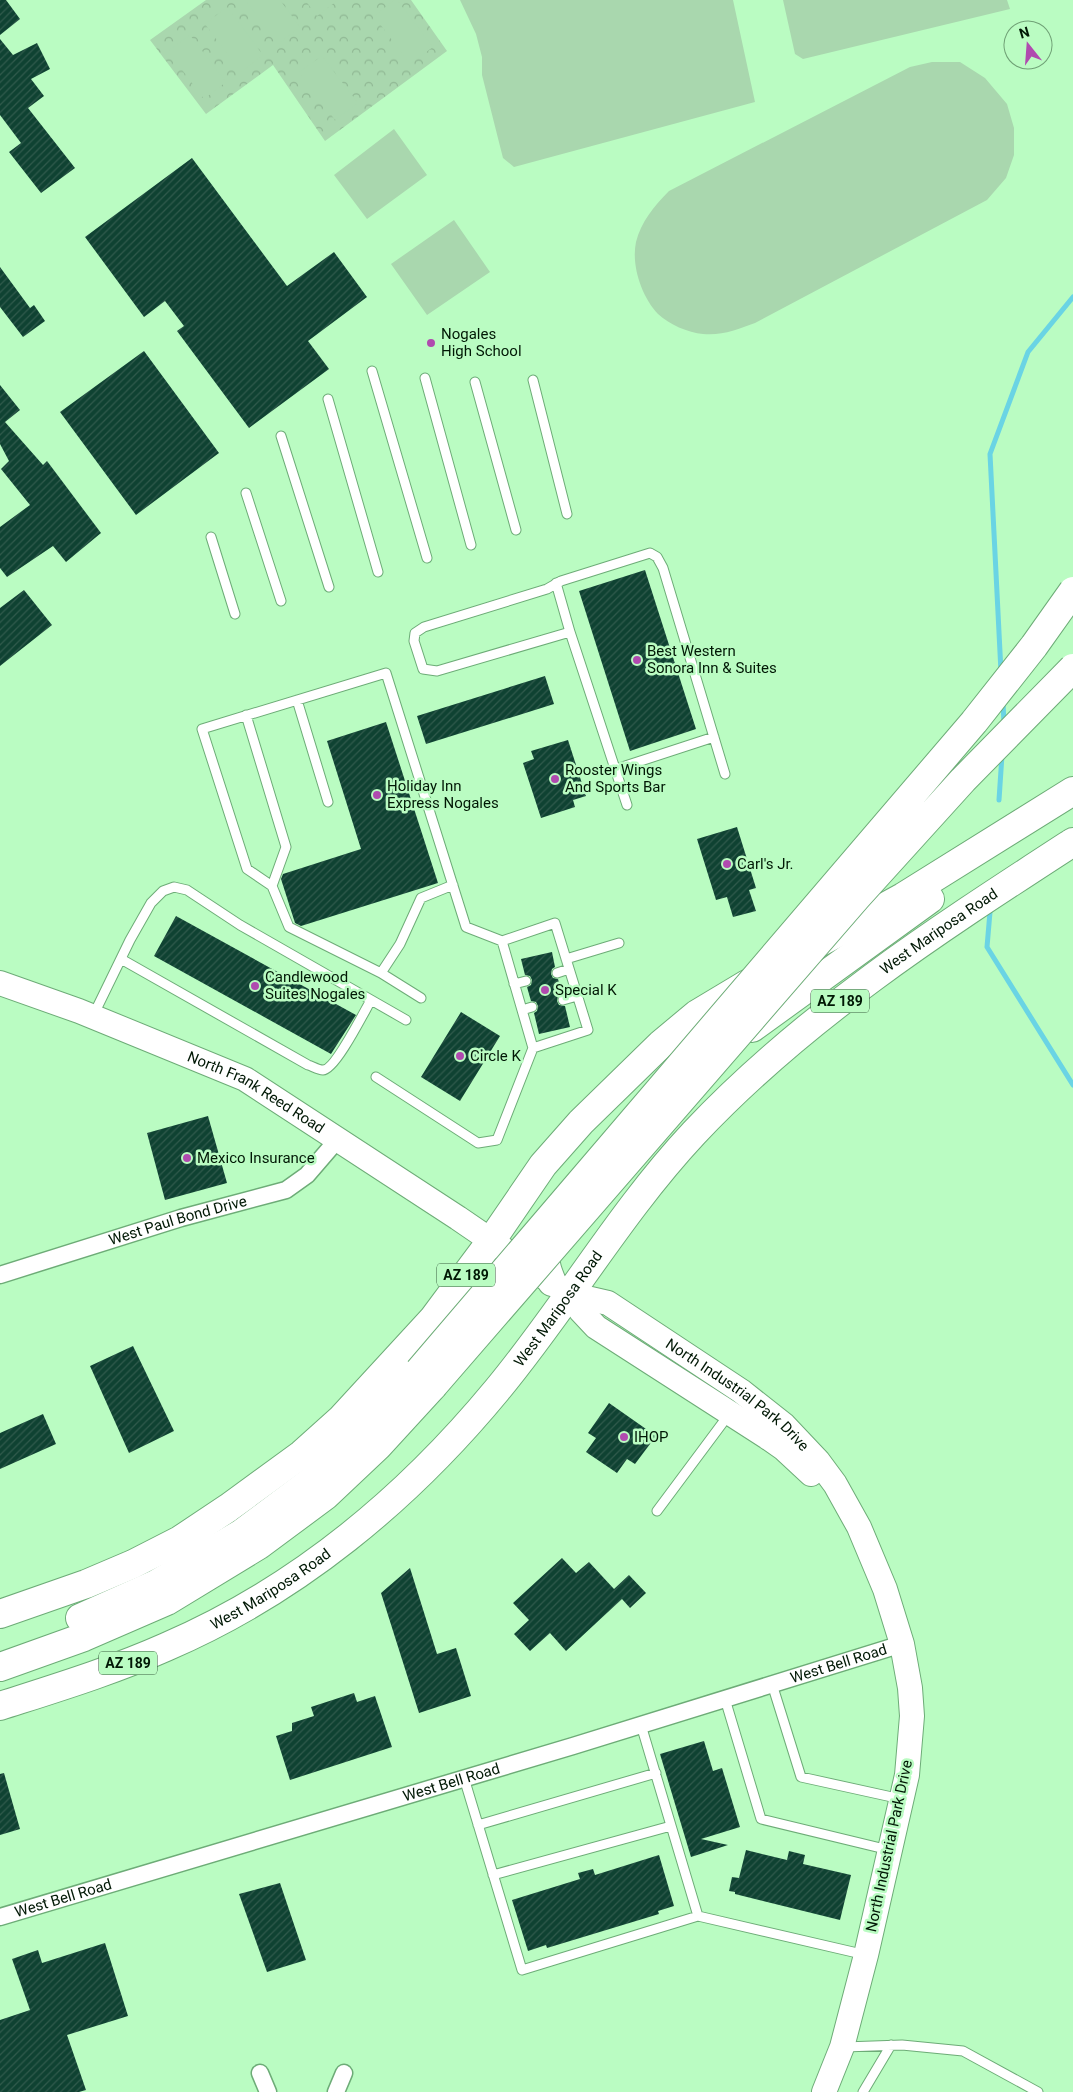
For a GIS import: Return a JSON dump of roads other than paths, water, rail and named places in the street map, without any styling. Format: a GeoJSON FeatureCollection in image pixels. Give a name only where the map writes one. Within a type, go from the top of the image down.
{"type":"FeatureCollection","features":[{"type":"Feature","properties":{"kind":"highway"},"geometry":{"type":"LineString","coordinates":[[0,1667],[84,1637],[167,1601],[259,1545],[325,1496],[378,1446],[426,1378],[974,722],[1034,646],[1073,591]]}},
{"type":"Feature","properties":{"kind":"highway"},"geometry":{"type":"LineString","coordinates":[[0,1647],[74,1621],[156,1584],[242,1533],[310,1482],[363,1431],[426,1378],[963,780],[1073,668]]}},
{"type":"Feature","properties":{"kind":"highway","name":"AZ 189"},"geometry":{"type":"LineString","coordinates":[[0,1614],[86,1584],[133,1564],[180,1540],[228,1508],[302,1454],[341,1419],[433,1319],[491,1241],[543,1165],[588,1115],[660,1044],[697,1014],[753,980],[909,903],[1073,790]]}},
{"type":"Feature","properties":{"kind":"highway","name":"West Mariposa Road"},"geometry":{"type":"LineString","coordinates":[[0,1706],[108,1671],[167,1647],[249,1606],[325,1556],[375,1516],[460,1434],[499,1388],[561,1288],[694,1134],[755,1072],[842,1000],[1073,842]]}},
{"type":"Feature","properties":{"kind":"highway"},"geometry":{"type":"LineString","coordinates":[[561,1288],[545,1267],[546,1246],[552,1234],[610,1164],[685,1084],[719,1053],[909,903]]}},
{"type":"Feature","properties":{"kind":"street","name":"North Frank Reed Road"},"geometry":{"type":"LineString","coordinates":[[0,983],[93,1017],[245,1079],[491,1241]]}},
{"type":"Feature","properties":{"kind":"street","name":"West Paul Bond Drive"},"geometry":{"type":"LineString","coordinates":[[0,1275],[181,1218],[286,1190],[307,1175],[338,1139]]}},
{"type":"Feature","properties":{"kind":"street","name":"North Industrial Park Drive"},"geometry":{"type":"LineString","coordinates":[[491,1241],[561,1288],[596,1327],[767,1437],[800,1463],[827,1490],[865,1541]]}},
{"type":"Feature","properties":{"kind":"street","name":"North Industrial Park Drive"},"geometry":{"type":"LineString","coordinates":[[561,1288],[608,1303],[744,1394],[784,1424],[818,1461],[835,1484],[865,1541],[885,1589],[902,1644],[910,1688],[912,1716],[907,1775],[866,1955],[842,2047],[824,2092]]}},
{"type":"Feature","properties":{"kind":"street"},"geometry":{"type":"LineString","coordinates":[[730,1413],[744,1394]]}},
{"type":"Feature","properties":{"kind":"street","name":"West Bell Road"},"geometry":{"type":"LineString","coordinates":[[0,1917],[641,1725],[902,1644]]}},
{"type":"Feature","properties":{"kind":"street"},"geometry":{"type":"LineString","coordinates":[[260,2073],[268,2092]]}},
{"type":"Feature","properties":{"kind":"street"},"geometry":{"type":"LineString","coordinates":[[336,2092],[344,2073]]}},
{"type":"Feature","properties":{"kind":"lane"},"geometry":{"type":"LineString","coordinates":[[372,371],[427,558]]}},
{"type":"Feature","properties":{"kind":"lane"},"geometry":{"type":"LineString","coordinates":[[425,378],[471,545]]}},
{"type":"Feature","properties":{"kind":"lane"},"geometry":{"type":"LineString","coordinates":[[533,380],[567,514]]}},
{"type":"Feature","properties":{"kind":"lane"},"geometry":{"type":"LineString","coordinates":[[475,382],[516,530]]}},
{"type":"Feature","properties":{"kind":"lane"},"geometry":{"type":"LineString","coordinates":[[328,398],[378,572]]}},
{"type":"Feature","properties":{"kind":"lane"},"geometry":{"type":"LineString","coordinates":[[281,436],[329,587]]}},
{"type":"Feature","properties":{"kind":"lane"},"geometry":{"type":"LineString","coordinates":[[246,493],[281,601]]}},
{"type":"Feature","properties":{"kind":"lane"},"geometry":{"type":"LineString","coordinates":[[211,537],[235,614]]}},
{"type":"Feature","properties":{"kind":"lane"},"geometry":{"type":"LineString","coordinates":[[570,632],[437,671],[423,669],[414,642],[415,633],[424,627],[547,589],[556,584],[633,557],[650,553],[657,557],[663,568],[725,774]]}},
{"type":"Feature","properties":{"kind":"lane"},"geometry":{"type":"LineString","coordinates":[[556,584],[627,805]]}},
{"type":"Feature","properties":{"kind":"lane"},"geometry":{"type":"LineString","coordinates":[[421,998],[381,973],[289,927],[272,886],[247,869],[202,729],[386,673],[466,927],[502,941],[555,923],[588,1030],[533,1048]]}},
{"type":"Feature","properties":{"kind":"lane"},"geometry":{"type":"LineString","coordinates":[[297,700],[328,802]]}},
{"type":"Feature","properties":{"kind":"lane"},"geometry":{"type":"LineString","coordinates":[[246,715],[286,847],[272,886]]}},
{"type":"Feature","properties":{"kind":"lane"},"geometry":{"type":"LineString","coordinates":[[616,769],[714,737]]}},
{"type":"Feature","properties":{"kind":"lane"},"geometry":{"type":"LineString","coordinates":[[381,973],[400,944],[421,898],[453,885]]}},
{"type":"Feature","properties":{"kind":"lane"},"geometry":{"type":"LineString","coordinates":[[93,1017],[151,903],[163,891],[174,887],[187,890],[240,925],[406,1020]]}},
{"type":"Feature","properties":{"kind":"lane"},"geometry":{"type":"LineString","coordinates":[[376,1077],[478,1143],[497,1140],[533,1048],[502,941]]}},
{"type":"Feature","properties":{"kind":"lane"},"geometry":{"type":"LineString","coordinates":[[566,959],[619,942]]}},
{"type":"Feature","properties":{"kind":"lane"},"geometry":{"type":"LineString","coordinates":[[121,959],[300,1060],[322,1070],[329,1068],[341,1052],[371,1000]]}},
{"type":"Feature","properties":{"kind":"lane"},"geometry":{"type":"LineString","coordinates":[[557,973],[569,969]]}},
{"type":"Feature","properties":{"kind":"lane"},"geometry":{"type":"LineString","coordinates":[[514,984],[526,981]]}},
{"type":"Feature","properties":{"kind":"lane"},"geometry":{"type":"LineString","coordinates":[[563,1000],[577,996]]}},
{"type":"Feature","properties":{"kind":"lane"},"geometry":{"type":"LineString","coordinates":[[522,1010],[532,1007]]}},
{"type":"Feature","properties":{"kind":"lane"},"geometry":{"type":"LineString","coordinates":[[657,1511],[730,1413]]}},
{"type":"Feature","properties":{"kind":"lane"},"geometry":{"type":"LineString","coordinates":[[772,1684],[801,1777],[901,1799]]}},
{"type":"Feature","properties":{"kind":"lane"},"geometry":{"type":"LineString","coordinates":[[725,1699],[761,1819],[890,1850]]}},
{"type":"Feature","properties":{"kind":"lane"},"geometry":{"type":"LineString","coordinates":[[641,1725],[698,1916]]}},
{"type":"Feature","properties":{"kind":"lane"},"geometry":{"type":"LineString","coordinates":[[478,1825],[656,1774]]}},
{"type":"Feature","properties":{"kind":"lane"},"geometry":{"type":"LineString","coordinates":[[464,1778],[522,1970],[698,1916],[866,1955]]}},
{"type":"Feature","properties":{"kind":"lane"},"geometry":{"type":"LineString","coordinates":[[493,1875],[671,1826]]}},
{"type":"Feature","properties":{"kind":"lane"},"geometry":{"type":"LineString","coordinates":[[842,2047],[891,2045],[963,2051],[1038,2092]]}},
{"type":"Feature","properties":{"kind":"lane"},"geometry":{"type":"LineString","coordinates":[[863,2092],[891,2045]]}},
{"type":"Feature","properties":{"kind":"waterway"},"geometry":{"type":"LineString","coordinates":[[1001,672],[990,454],[1028,352],[1073,297]]}},
{"type":"Feature","properties":{"kind":"waterway"},"geometry":{"type":"LineString","coordinates":[[1003,701],[1004,725]]}},
{"type":"Feature","properties":{"kind":"waterway"},"geometry":{"type":"LineString","coordinates":[[999,800],[1002,755]]}},
{"type":"Feature","properties":{"kind":"waterway"},"geometry":{"type":"LineString","coordinates":[[990,912],[987,947],[1073,1085]]}},
{"type":"Feature","properties":{"kind":"place","name":"Nogales High School"},"geometry":{"type":"Point","coordinates":[431,343]}},
{"type":"Feature","properties":{"kind":"place","name":"Best Western Sonora Inn & Suites"},"geometry":{"type":"Point","coordinates":[637,660]}},
{"type":"Feature","properties":{"kind":"place","name":"Rooster Wings And Sports Bar"},"geometry":{"type":"Point","coordinates":[555,779]}},
{"type":"Feature","properties":{"kind":"place","name":"Holiday Inn Express Nogales"},"geometry":{"type":"Point","coordinates":[377,795]}},
{"type":"Feature","properties":{"kind":"place","name":"Carl's Jr."},"geometry":{"type":"Point","coordinates":[727,864]}},
{"type":"Feature","properties":{"kind":"place","name":"Candlewood Suites Nogales"},"geometry":{"type":"Point","coordinates":[255,986]}},
{"type":"Feature","properties":{"kind":"place","name":"Special K"},"geometry":{"type":"Point","coordinates":[545,990]}},
{"type":"Feature","properties":{"kind":"place","name":"Circle K"},"geometry":{"type":"Point","coordinates":[460,1056]}},
{"type":"Feature","properties":{"kind":"place","name":"Mexico Insurance"},"geometry":{"type":"Point","coordinates":[187,1158]}},
{"type":"Feature","properties":{"kind":"place","name":"IHOP"},"geometry":{"type":"Point","coordinates":[624,1437]}}]}
